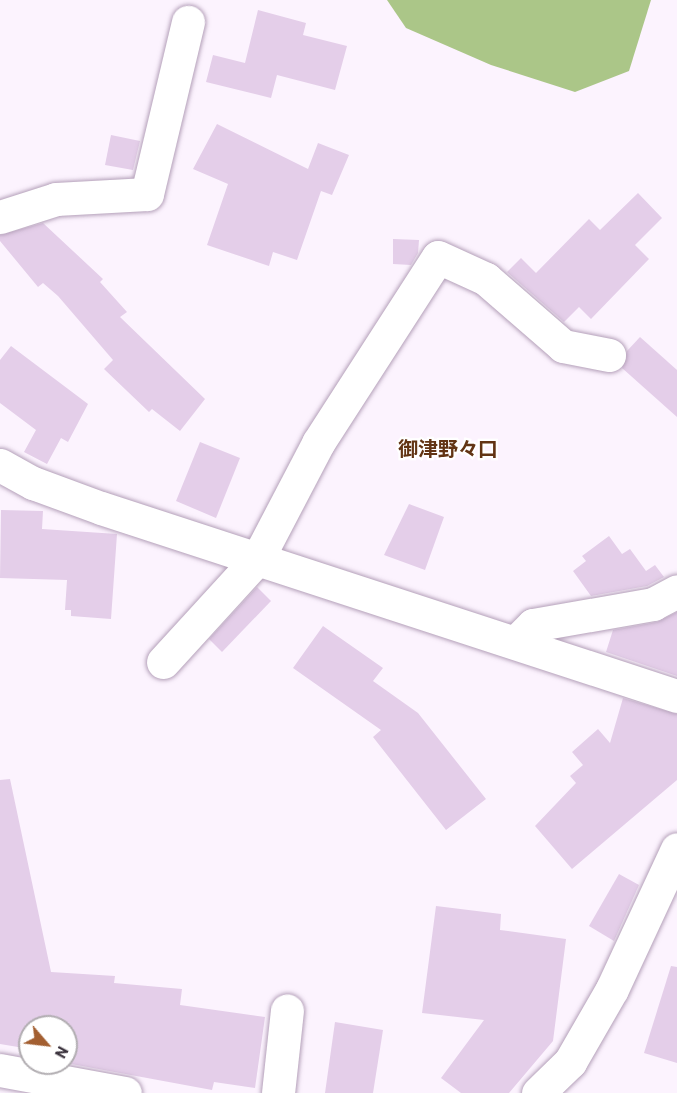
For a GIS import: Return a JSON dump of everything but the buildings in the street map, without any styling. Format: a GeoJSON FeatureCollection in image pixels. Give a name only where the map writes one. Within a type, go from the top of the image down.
{"type":"FeatureCollection","features":[{"type":"Feature","properties":{"kind":"street"},"geometry":{"type":"LineString","coordinates":[[0,218],[56,199],[147,194],[188,22]]}},
{"type":"Feature","properties":{"kind":"street"},"geometry":{"type":"LineString","coordinates":[[163,662],[258,558],[318,443],[438,256],[486,279],[563,346],[609,355]]}},
{"type":"Feature","properties":{"kind":"street"},"geometry":{"type":"LineString","coordinates":[[0,465],[78,500],[677,696]]}},
{"type":"Feature","properties":{"kind":"street"},"geometry":{"type":"LineString","coordinates":[[516,642],[533,625],[653,604],[677,591]]}},
{"type":"Feature","properties":{"kind":"street"},"geometry":{"type":"LineString","coordinates":[[538,1093],[570,1062],[612,989],[677,849]]}},
{"type":"Feature","properties":{"kind":"street"},"geometry":{"type":"LineString","coordinates":[[278,1093],[287,1011]]}},
{"type":"Feature","properties":{"kind":"street"},"geometry":{"type":"LineString","coordinates":[[0,1070],[125,1093]]}},
{"type":"Feature","properties":{"kind":"green space"},"geometry":{"type":"Polygon","coordinates":[[[387,0],[651,0],[629,71],[575,92],[491,65],[406,28],[387,0]]]}},
{"type":"Feature","properties":{"kind":"district","name":"御津野々口"},"geometry":{"type":"Point","coordinates":[448,448]}}]}
